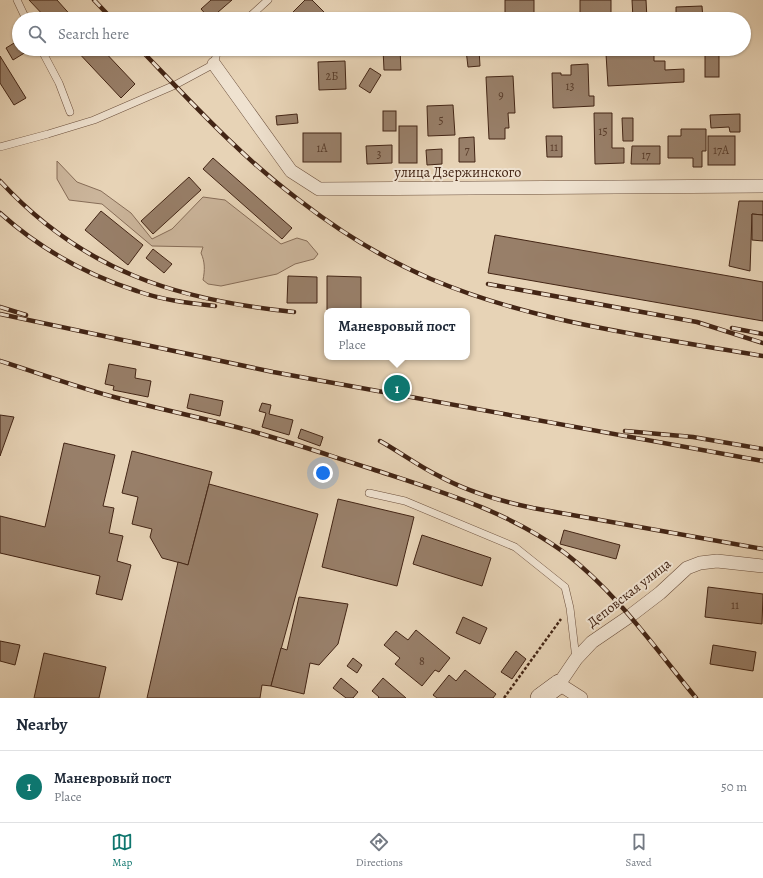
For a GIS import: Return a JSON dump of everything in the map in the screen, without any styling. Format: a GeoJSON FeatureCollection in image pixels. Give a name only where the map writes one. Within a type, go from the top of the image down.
{"type":"FeatureCollection","features":[{"type":"Feature","properties":{"kind":"street","name":"улица Дзержинского"},"geometry":{"type":"LineString","coordinates":[[214,64],[291,171],[319,189],[763,186]]}},
{"type":"Feature","properties":{"kind":"street","name":"Деповская улица"},"geometry":{"type":"LineString","coordinates":[[559,684],[576,659],[592,642],[660,593],[687,568],[700,563],[716,561],[763,566]]}},
{"type":"Feature","properties":{"kind":"street"},"geometry":{"type":"LineString","coordinates":[[540,698],[559,684],[581,698]]}},
{"type":"Feature","properties":{"kind":"lane"},"geometry":{"type":"LineString","coordinates":[[17,0],[23,12]]}},
{"type":"Feature","properties":{"kind":"lane"},"geometry":{"type":"LineString","coordinates":[[255,12],[268,0]]}},
{"type":"Feature","properties":{"kind":"lane"},"geometry":{"type":"LineString","coordinates":[[45,56],[70,112]]}},
{"type":"Feature","properties":{"kind":"lane"},"geometry":{"type":"LineString","coordinates":[[0,147],[94,120],[175,85],[214,64],[216,56]]}},
{"type":"Feature","properties":{"kind":"lane"},"geometry":{"type":"LineString","coordinates":[[369,493],[405,501],[515,547],[565,587],[570,608],[576,659]]}},
{"type":"Feature","properties":{"kind":"path"},"geometry":{"type":"LineString","coordinates":[[504,698],[570,608]]}},
{"type":"Feature","properties":{"kind":"shaded area"},"geometry":{"type":"Polygon","coordinates":[[[57,161],[77,182],[101,191],[131,213],[152,239],[172,229],[203,197],[225,200],[281,244],[297,238],[307,241],[318,254],[314,259],[295,264],[277,274],[221,286],[208,284],[203,280],[204,266],[201,253],[203,247],[152,246],[102,204],[69,200],[57,179],[57,161]]]}},
{"type":"Feature","properties":{"kind":"building"},"geometry":{"type":"Polygon","coordinates":[[[29,0],[57,0],[68,12],[40,12],[29,0]]]}},
{"type":"Feature","properties":{"kind":"building"},"geometry":{"type":"Polygon","coordinates":[[[211,0],[232,0],[218,12],[204,12],[201,9],[211,0]]]}},
{"type":"Feature","properties":{"kind":"building"},"geometry":{"type":"Polygon","coordinates":[[[305,0],[312,0],[324,12],[293,12],[305,0]]]}},
{"type":"Feature","properties":{"kind":"building"},"geometry":{"type":"Polygon","coordinates":[[[505,0],[534,0],[534,12],[505,12],[505,0]]]}},
{"type":"Feature","properties":{"kind":"building"},"geometry":{"type":"Polygon","coordinates":[[[580,0],[611,0],[611,12],[580,12],[580,0]]]}},
{"type":"Feature","properties":{"kind":"building"},"geometry":{"type":"Polygon","coordinates":[[[632,0],[646,0],[647,12],[633,12],[632,0]]]}},
{"type":"Feature","properties":{"kind":"building"},"geometry":{"type":"Polygon","coordinates":[[[702,6],[702,12],[676,12],[676,7],[702,6]]]}},
{"type":"Feature","properties":{"kind":"building"},"geometry":{"type":"Polygon","coordinates":[[[12,44],[12,56],[20,56],[13,60],[6,48],[12,44]]]}},
{"type":"Feature","properties":{"kind":"building"},"geometry":{"type":"Polygon","coordinates":[[[0,56],[26,98],[14,105],[0,83],[0,56]]]}},
{"type":"Feature","properties":{"kind":"building"},"geometry":{"type":"Polygon","coordinates":[[[82,56],[109,56],[135,84],[121,98],[82,56]]]}},
{"type":"Feature","properties":{"kind":"building"},"geometry":{"type":"Polygon","coordinates":[[[383,56],[400,56],[401,70],[384,70],[383,56]]]}},
{"type":"Feature","properties":{"kind":"building"},"geometry":{"type":"Polygon","coordinates":[[[467,56],[479,56],[480,66],[468,67],[467,56]]]}},
{"type":"Feature","properties":{"kind":"building"},"geometry":{"type":"Polygon","coordinates":[[[606,56],[654,56],[654,61],[665,61],[665,70],[684,69],[684,82],[608,86],[606,56]]]}},
{"type":"Feature","properties":{"kind":"building"},"geometry":{"type":"Polygon","coordinates":[[[705,56],[719,56],[719,77],[705,77],[705,56]]]}},
{"type":"Feature","properties":{"kind":"building"},"geometry":{"type":"Polygon","coordinates":[[[345,61],[346,89],[319,90],[318,62],[345,61]]]}},
{"type":"Feature","properties":{"kind":"building"},"geometry":{"type":"Polygon","coordinates":[[[588,64],[589,96],[594,96],[594,106],[553,108],[552,73],[571,75],[571,65],[588,64]]]}},
{"type":"Feature","properties":{"kind":"building"},"geometry":{"type":"Polygon","coordinates":[[[370,68],[381,75],[370,93],[359,86],[370,68]]]}},
{"type":"Feature","properties":{"kind":"building"},"geometry":{"type":"Polygon","coordinates":[[[513,76],[515,113],[508,113],[509,128],[505,128],[505,139],[489,139],[486,77],[513,76]]]}},
{"type":"Feature","properties":{"kind":"building"},"geometry":{"type":"Polygon","coordinates":[[[453,105],[455,135],[428,136],[427,106],[453,105]]]}},
{"type":"Feature","properties":{"kind":"building"},"geometry":{"type":"Polygon","coordinates":[[[383,111],[396,111],[396,131],[383,131],[383,111]]]}},
{"type":"Feature","properties":{"kind":"building"},"geometry":{"type":"Polygon","coordinates":[[[594,113],[612,113],[612,148],[624,148],[624,163],[595,164],[594,113]]]}},
{"type":"Feature","properties":{"kind":"building"},"geometry":{"type":"Polygon","coordinates":[[[297,114],[298,123],[277,125],[276,116],[297,114]]]}},
{"type":"Feature","properties":{"kind":"building"},"geometry":{"type":"Polygon","coordinates":[[[740,114],[740,132],[730,132],[729,127],[711,128],[710,115],[740,114]]]}},
{"type":"Feature","properties":{"kind":"building"},"geometry":{"type":"Polygon","coordinates":[[[622,118],[633,118],[633,141],[623,141],[622,118]]]}},
{"type":"Feature","properties":{"kind":"building"},"geometry":{"type":"Polygon","coordinates":[[[399,126],[417,126],[417,163],[399,163],[399,126]]]}},
{"type":"Feature","properties":{"kind":"building"},"geometry":{"type":"Polygon","coordinates":[[[681,129],[706,129],[706,151],[702,151],[702,167],[693,167],[693,158],[668,158],[668,136],[681,136],[681,129]]]}},
{"type":"Feature","properties":{"kind":"building"},"geometry":{"type":"Polygon","coordinates":[[[303,133],[341,133],[341,162],[303,162],[303,133]]]}},
{"type":"Feature","properties":{"kind":"building"},"geometry":{"type":"Polygon","coordinates":[[[546,136],[562,136],[562,157],[547,157],[546,136]]]}},
{"type":"Feature","properties":{"kind":"building"},"geometry":{"type":"Polygon","coordinates":[[[708,136],[735,136],[735,165],[708,165],[708,136]]]}},
{"type":"Feature","properties":{"kind":"building"},"geometry":{"type":"Polygon","coordinates":[[[474,137],[475,162],[459,162],[459,138],[474,137]]]}},
{"type":"Feature","properties":{"kind":"building"},"geometry":{"type":"Polygon","coordinates":[[[392,145],[392,163],[367,164],[366,146],[392,145]]]}},
{"type":"Feature","properties":{"kind":"building"},"geometry":{"type":"Polygon","coordinates":[[[632,146],[660,146],[660,164],[631,164],[632,146]]]}},
{"type":"Feature","properties":{"kind":"building"},"geometry":{"type":"Polygon","coordinates":[[[442,149],[442,164],[427,165],[426,150],[442,149]]]}},
{"type":"Feature","properties":{"kind":"building"},"geometry":{"type":"Polygon","coordinates":[[[213,158],[292,228],[282,239],[203,169],[213,158]]]}},
{"type":"Feature","properties":{"kind":"building"},"geometry":{"type":"Polygon","coordinates":[[[189,177],[201,190],[153,234],[141,221],[189,177]]]}},
{"type":"Feature","properties":{"kind":"building"},"geometry":{"type":"Polygon","coordinates":[[[739,201],[763,201],[763,215],[752,214],[750,271],[729,266],[739,201]]]}},
{"type":"Feature","properties":{"kind":"building"},"geometry":{"type":"Polygon","coordinates":[[[101,211],[143,245],[128,265],[85,230],[101,211]]]}},
{"type":"Feature","properties":{"kind":"building"},"geometry":{"type":"Polygon","coordinates":[[[752,214],[763,215],[763,241],[752,240],[752,214]]]}},
{"type":"Feature","properties":{"kind":"building"},"geometry":{"type":"Polygon","coordinates":[[[495,235],[763,282],[763,321],[488,273],[495,235]]]}},
{"type":"Feature","properties":{"kind":"building"},"geometry":{"type":"Polygon","coordinates":[[[153,249],[172,264],[164,273],[146,258],[153,249]]]}},
{"type":"Feature","properties":{"kind":"building"},"geometry":{"type":"Polygon","coordinates":[[[288,276],[317,277],[317,303],[287,303],[288,276]]]}},
{"type":"Feature","properties":{"kind":"building"},"geometry":{"type":"Polygon","coordinates":[[[327,276],[361,277],[361,308],[327,308],[327,276]]]}},
{"type":"Feature","properties":{"kind":"building"},"geometry":{"type":"Polygon","coordinates":[[[109,364],[136,369],[135,378],[151,381],[148,397],[113,390],[114,386],[105,384],[109,364]]]}},
{"type":"Feature","properties":{"kind":"building"},"geometry":{"type":"Polygon","coordinates":[[[393,384],[402,385],[401,392],[393,391],[393,384]]]}},
{"type":"Feature","properties":{"kind":"building"},"geometry":{"type":"Polygon","coordinates":[[[190,394],[223,401],[220,416],[187,408],[190,394]]]}},
{"type":"Feature","properties":{"kind":"building"},"geometry":{"type":"Polygon","coordinates":[[[262,403],[271,405],[269,414],[293,420],[289,435],[262,427],[266,413],[259,411],[262,403]]]}},
{"type":"Feature","properties":{"kind":"building"},"geometry":{"type":"Polygon","coordinates":[[[0,415],[14,417],[0,456],[0,415]]]}},
{"type":"Feature","properties":{"kind":"building"},"geometry":{"type":"Polygon","coordinates":[[[301,429],[323,437],[320,446],[298,438],[301,429]]]}},
{"type":"Feature","properties":{"kind":"building"},"geometry":{"type":"Polygon","coordinates":[[[64,443],[115,455],[103,506],[114,508],[109,533],[123,536],[117,561],[131,565],[122,600],[96,594],[100,576],[0,553],[0,516],[45,527],[64,443]]]}},
{"type":"Feature","properties":{"kind":"building"},"geometry":{"type":"Polygon","coordinates":[[[132,451],[212,472],[188,565],[162,558],[150,537],[152,529],[132,524],[138,497],[122,493],[132,451]]]}},
{"type":"Feature","properties":{"kind":"building"},"geometry":{"type":"Polygon","coordinates":[[[209,484],[318,514],[271,686],[262,685],[260,698],[147,698],[178,562],[188,565],[209,484]]]}},
{"type":"Feature","properties":{"kind":"building"},"geometry":{"type":"Polygon","coordinates":[[[338,499],[414,517],[397,586],[322,567],[338,499]]]}},
{"type":"Feature","properties":{"kind":"building"},"geometry":{"type":"Polygon","coordinates":[[[564,530],[620,545],[616,559],[560,544],[564,530]]]}},
{"type":"Feature","properties":{"kind":"building"},"geometry":{"type":"Polygon","coordinates":[[[422,535],[491,558],[482,586],[413,564],[422,535]]]}},
{"type":"Feature","properties":{"kind":"building"},"geometry":{"type":"Polygon","coordinates":[[[708,587],[763,594],[762,624],[705,617],[708,587]]]}},
{"type":"Feature","properties":{"kind":"building"},"geometry":{"type":"Polygon","coordinates":[[[299,597],[348,604],[338,644],[319,665],[310,663],[304,694],[271,686],[281,648],[287,650],[299,597]]]}},
{"type":"Feature","properties":{"kind":"building"},"geometry":{"type":"Polygon","coordinates":[[[463,617],[487,628],[480,644],[456,633],[463,617]]]}},
{"type":"Feature","properties":{"kind":"building"},"geometry":{"type":"Polygon","coordinates":[[[416,630],[450,658],[439,672],[435,670],[422,686],[395,664],[400,658],[384,645],[396,631],[408,640],[416,630]]]}},
{"type":"Feature","properties":{"kind":"building"},"geometry":{"type":"Polygon","coordinates":[[[0,641],[20,645],[15,665],[0,661],[0,641]]]}},
{"type":"Feature","properties":{"kind":"building"},"geometry":{"type":"Polygon","coordinates":[[[713,645],[756,652],[753,671],[710,664],[713,645]]]}},
{"type":"Feature","properties":{"kind":"building"},"geometry":{"type":"Polygon","coordinates":[[[516,651],[526,659],[512,679],[501,672],[516,651]]]}},
{"type":"Feature","properties":{"kind":"building"},"geometry":{"type":"Polygon","coordinates":[[[44,653],[106,667],[99,698],[34,698],[44,653]]]}},
{"type":"Feature","properties":{"kind":"building"},"geometry":{"type":"Polygon","coordinates":[[[353,658],[362,665],[357,673],[347,666],[353,658]]]}},
{"type":"Feature","properties":{"kind":"building"},"geometry":{"type":"Polygon","coordinates":[[[465,670],[496,694],[493,698],[437,698],[433,695],[449,675],[456,681],[465,670]]]}},
{"type":"Feature","properties":{"kind":"building"},"geometry":{"type":"Polygon","coordinates":[[[341,678],[358,692],[353,698],[346,698],[333,688],[341,678]]]}},
{"type":"Feature","properties":{"kind":"building"},"geometry":{"type":"Polygon","coordinates":[[[383,678],[406,698],[378,698],[379,697],[372,691],[383,678]]]}},
{"type":"Feature","properties":{"kind":"railway"},"geometry":{"type":"LineString","coordinates":[[94,0],[105,12]]}},
{"type":"Feature","properties":{"kind":"railway"},"geometry":{"type":"LineString","coordinates":[[147,56],[216,128],[277,183],[362,244],[396,263],[431,279],[471,294],[511,307],[553,318],[637,335],[763,356]]}},
{"type":"Feature","properties":{"kind":"railway"},"geometry":{"type":"LineString","coordinates":[[0,181],[32,212],[64,238],[98,259],[134,276],[171,289],[210,299],[251,307],[294,312]]}},
{"type":"Feature","properties":{"kind":"railway"},"geometry":{"type":"LineString","coordinates":[[0,213],[47,249],[82,269],[100,277],[156,297],[215,306]]}},
{"type":"Feature","properties":{"kind":"railway"},"geometry":{"type":"LineString","coordinates":[[488,284],[697,322],[763,343]]}},
{"type":"Feature","properties":{"kind":"railway"},"geometry":{"type":"LineString","coordinates":[[0,307],[26,315]]}},
{"type":"Feature","properties":{"kind":"railway"},"geometry":{"type":"LineString","coordinates":[[0,314],[273,372],[763,461]]}},
{"type":"Feature","properties":{"kind":"railway"},"geometry":{"type":"LineString","coordinates":[[732,328],[763,334]]}},
{"type":"Feature","properties":{"kind":"railway"},"geometry":{"type":"LineString","coordinates":[[0,361],[100,393],[240,428],[286,442],[447,494],[520,525],[565,553],[602,586],[635,622],[696,698]]}},
{"type":"Feature","properties":{"kind":"railway"},"geometry":{"type":"LineString","coordinates":[[625,431],[693,437],[763,449]]}},
{"type":"Feature","properties":{"kind":"railway"},"geometry":{"type":"LineString","coordinates":[[380,441],[450,482],[496,499],[533,508],[763,549]]}},
{"type":"Feature","properties":{"kind":"place","name":"Маневровый пост"},"geometry":{"type":"Point","coordinates":[397,388]}}]}
